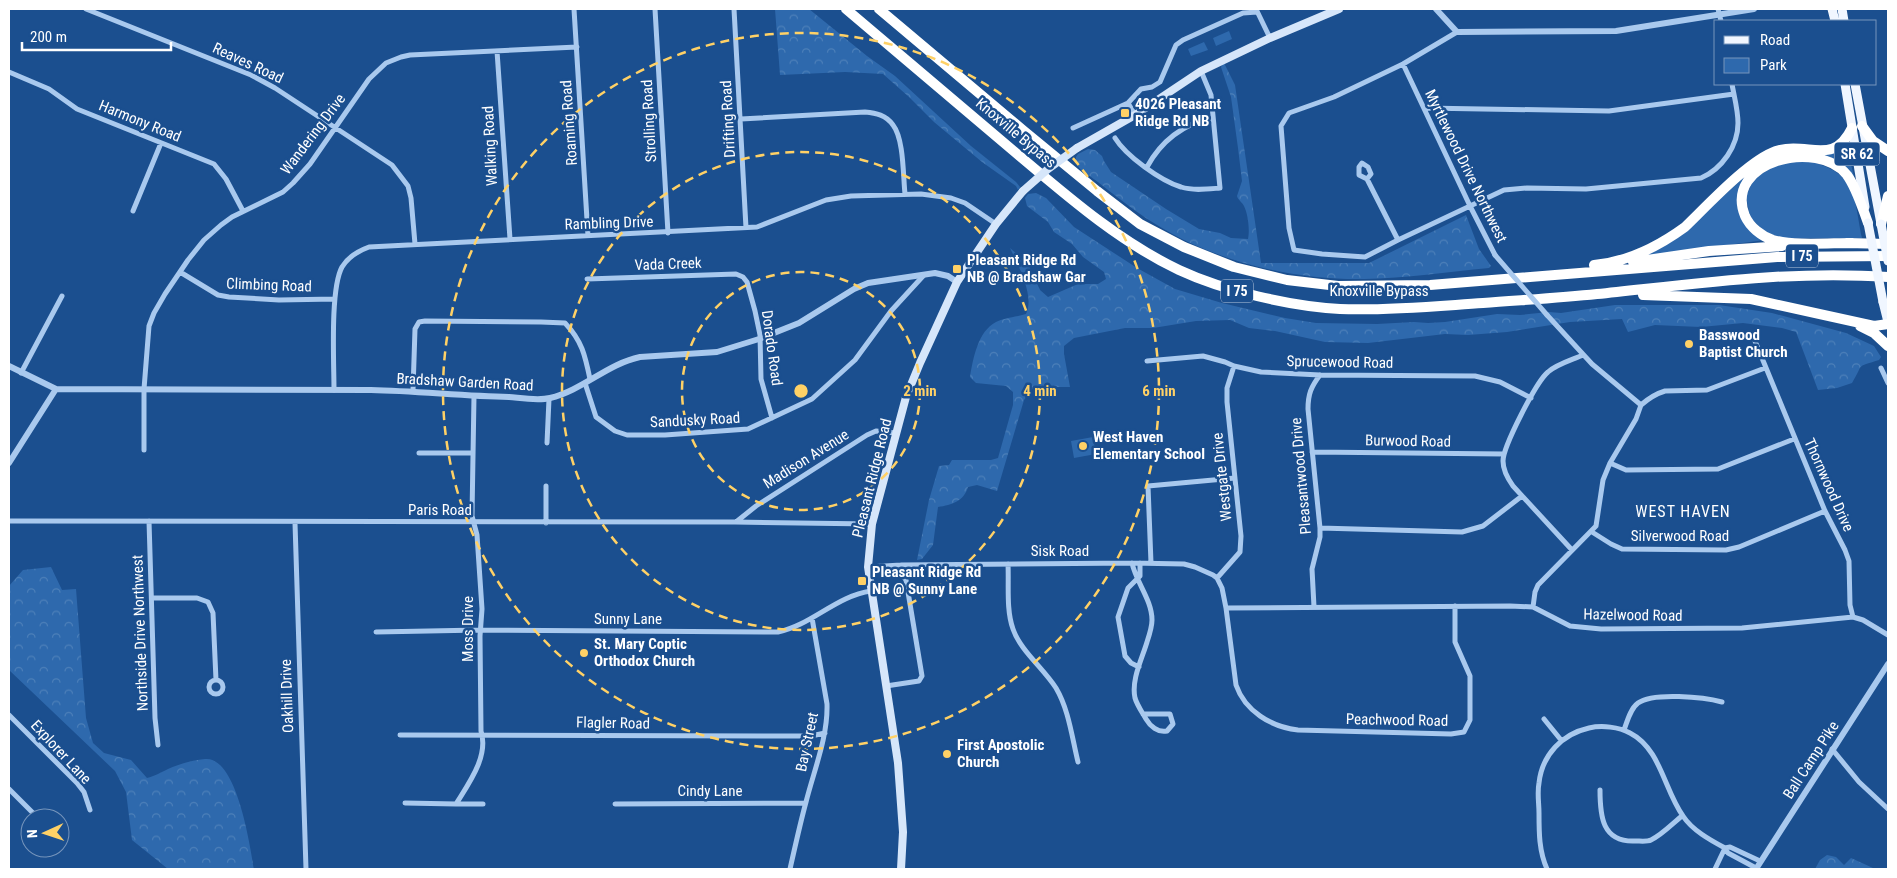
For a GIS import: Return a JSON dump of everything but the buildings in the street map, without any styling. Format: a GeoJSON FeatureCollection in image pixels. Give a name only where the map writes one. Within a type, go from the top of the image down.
{"type":"FeatureCollection","features":[{"type":"Feature","properties":{"kind":"highway","name":"Knoxville Bypass"},"geometry":{"type":"LineString","coordinates":[[846,9],[1081,208],[1130,244],[1180,271],[1232,289],[1284,302],[1339,308],[1432,306],[1594,294],[1721,280],[1782,276],[1856,274],[1888,277]]}},
{"type":"Feature","properties":{"kind":"highway","name":"Knoxville Bypass"},"geometry":{"type":"LineString","coordinates":[[879,9],[1097,191],[1140,224],[1184,247],[1234,267],[1286,280],[1338,286],[1430,285],[1777,257],[1888,256]]}},
{"type":"Feature","properties":{"kind":"highway"},"geometry":{"type":"LineString","coordinates":[[1545,275],[1626,258],[1652,247],[1673,235],[1750,166],[1776,152],[1795,148],[1824,151],[1834,149],[1844,143],[1857,127],[1888,151]]}},
{"type":"Feature","properties":{"kind":"highway"},"geometry":{"type":"LineString","coordinates":[[1868,224],[1857,194],[1846,174],[1829,162],[1811,157],[1787,158],[1767,165],[1754,173],[1749,179],[1741,198],[1743,212],[1752,228],[1764,236],[1783,242],[1888,244]]}},
{"type":"Feature","properties":{"kind":"highway"},"geometry":{"type":"LineString","coordinates":[[1881,224],[1888,196]]}},
{"type":"Feature","properties":{"kind":"highway"},"geometry":{"type":"LineString","coordinates":[[1601,264],[1626,263],[1709,251],[1852,243]]}},
{"type":"Feature","properties":{"kind":"highway"},"geometry":{"type":"LineString","coordinates":[[1594,294],[1751,299],[1874,326],[1888,323]]}},
{"type":"Feature","properties":{"kind":"highway"},"geometry":{"type":"LineString","coordinates":[[1843,319],[1874,334],[1888,346]]}},
{"type":"Feature","properties":{"kind":"main road","name":"Pleasant Ridge Road"},"geometry":{"type":"LineString","coordinates":[[901,869],[903,832],[901,789],[868,567],[872,524],[906,396],[957,282],[996,224],[1024,191],[1048,169],[1077,148],[1135,115],[1201,71],[1270,38],[1339,9]]}},
{"type":"Feature","properties":{"kind":"main road","name":"SR 62"},"geometry":{"type":"LineString","coordinates":[[1845,85],[1881,224],[1888,261]]}},
{"type":"Feature","properties":{"kind":"main road","name":"SR 62"},"geometry":{"type":"LineString","coordinates":[[1855,85],[1857,127],[1868,224],[1888,323]]}},
{"type":"Feature","properties":{"kind":"street","name":"Reaves Road"},"geometry":{"type":"LineString","coordinates":[[86,9],[251,75],[392,165],[408,186],[411,198],[415,244]]}},
{"type":"Feature","properties":{"kind":"street","name":"Roaming Road"},"geometry":{"type":"LineString","coordinates":[[574,9],[588,236]]}},
{"type":"Feature","properties":{"kind":"street","name":"Strolling Road"},"geometry":{"type":"LineString","coordinates":[[655,9],[668,233]]}},
{"type":"Feature","properties":{"kind":"street","name":"Drifting Road"},"geometry":{"type":"LineString","coordinates":[[734,9],[746,228]]}},
{"type":"Feature","properties":{"kind":"street"},"geometry":{"type":"LineString","coordinates":[[1436,9],[1457,32]]}},
{"type":"Feature","properties":{"kind":"street"},"geometry":{"type":"LineString","coordinates":[[1732,85],[1738,124],[1734,142],[1725,158],[1714,171],[1701,178],[1586,189],[1514,188],[1495,193],[1365,257],[1294,250],[1289,228],[1280,126],[1289,113],[1334,97],[1403,64],[1457,32],[1616,32],[1754,9]]}},
{"type":"Feature","properties":{"kind":"street"},"geometry":{"type":"LineString","coordinates":[[1073,128],[1128,103],[1142,89],[1152,87],[1160,82],[1176,45],[1228,18],[1243,12],[1257,10],[1270,38]]}},
{"type":"Feature","properties":{"kind":"street","name":"Wandering Drive"},"geometry":{"type":"LineString","coordinates":[[144,450],[144,389],[150,326],[154,313],[180,272],[204,240],[220,225],[243,211],[269,199],[293,183],[310,164],[369,79],[380,68],[393,60],[410,55],[576,47]]}},
{"type":"Feature","properties":{"kind":"street","name":"Walking Road"},"geometry":{"type":"LineString","coordinates":[[497,51],[510,240]]}},
{"type":"Feature","properties":{"kind":"street","name":"Myrtlewood Drive Northwest"},"geometry":{"type":"LineString","coordinates":[[1403,64],[1495,255],[1583,355],[1641,405]]}},
{"type":"Feature","properties":{"kind":"street"},"geometry":{"type":"LineString","coordinates":[[1115,138],[1127,153],[1181,187],[1199,189],[1220,188],[1211,95],[1201,71]]}},
{"type":"Feature","properties":{"kind":"street","name":"Harmony Road"},"geometry":{"type":"LineString","coordinates":[[9,72],[48,89],[77,109],[214,164],[226,179],[243,211]]}},
{"type":"Feature","properties":{"kind":"street"},"geometry":{"type":"LineString","coordinates":[[1424,108],[1609,111],[1734,94]]}},
{"type":"Feature","properties":{"kind":"street"},"geometry":{"type":"LineString","coordinates":[[1128,103],[1135,115]]}},
{"type":"Feature","properties":{"kind":"street"},"geometry":{"type":"LineString","coordinates":[[741,119],[865,112],[877,113],[885,117],[893,125],[898,135],[905,194]]}},
{"type":"Feature","properties":{"kind":"street"},"geometry":{"type":"LineString","coordinates":[[1147,167],[1152,158],[1170,138],[1196,121],[1213,117]]}},
{"type":"Feature","properties":{"kind":"street"},"geometry":{"type":"LineString","coordinates":[[133,211],[161,143]]}},
{"type":"Feature","properties":{"kind":"street"},"geometry":{"type":"LineString","coordinates":[[1368,179],[1398,240]]}},
{"type":"Feature","properties":{"kind":"street","name":"Rambling Drive"},"geometry":{"type":"LineString","coordinates":[[334,390],[335,298],[339,272],[354,254],[369,247],[757,227],[836,197],[905,194],[951,198],[964,203],[996,224]]}},
{"type":"Feature","properties":{"kind":"street","name":"Climbing Road"},"geometry":{"type":"LineString","coordinates":[[180,272],[204,288],[224,296],[279,300],[335,298]]}},
{"type":"Feature","properties":{"kind":"street","name":"Bradshaw Garden Road"},"geometry":{"type":"LineString","coordinates":[[9,366],[56,389],[413,390],[474,396],[549,399],[588,381],[615,364],[640,356],[717,352],[759,339],[799,323],[854,289],[868,283],[936,273],[948,276],[957,282]]}},
{"type":"Feature","properties":{"kind":"street","name":"Vada Creek"},"geometry":{"type":"LineString","coordinates":[[587,279],[736,274],[743,277],[746,282]]}},
{"type":"Feature","properties":{"kind":"street","name":"Sandusky Road"},"geometry":{"type":"LineString","coordinates":[[413,390],[414,334],[416,325],[419,322],[565,323],[576,334],[584,350],[588,381],[596,417],[614,431],[627,435],[665,435],[748,429],[812,399],[855,360],[891,311],[924,274]]}},
{"type":"Feature","properties":{"kind":"street","name":"Dorado Road"},"geometry":{"type":"LineString","coordinates":[[746,282],[755,311],[759,339],[760,379],[772,418]]}},
{"type":"Feature","properties":{"kind":"street"},"geometry":{"type":"LineString","coordinates":[[21,372],[62,296]]}},
{"type":"Feature","properties":{"kind":"street","name":"Thornwood Drive"},"geometry":{"type":"LineString","coordinates":[[1755,341],[1825,511],[1849,561],[1850,605],[1853,617]]}},
{"type":"Feature","properties":{"kind":"street"},"geometry":{"type":"LineString","coordinates":[[1572,550],[1509,480],[1503,464],[1504,454],[1531,398],[1546,374],[1556,367],[1583,355]]}},
{"type":"Feature","properties":{"kind":"street","name":"Sprucewood Road"},"geometry":{"type":"LineString","coordinates":[[1147,361],[1203,356],[1261,372],[1320,375],[1475,376],[1500,382],[1531,398]]}},
{"type":"Feature","properties":{"kind":"street","name":"Westgate Drive"},"geometry":{"type":"LineString","coordinates":[[1217,578],[1240,552],[1241,536],[1227,402],[1227,388],[1234,366]]}},
{"type":"Feature","properties":{"kind":"street"},"geometry":{"type":"LineString","coordinates":[[1533,607],[1538,585],[1596,526],[1603,480],[1610,463],[1636,419],[1641,405],[1652,396],[1665,391],[1706,390],[1765,368]]}},
{"type":"Feature","properties":{"kind":"street"},"geometry":{"type":"LineString","coordinates":[[1881,368],[1888,383]]}},
{"type":"Feature","properties":{"kind":"street","name":"Pleasantwood Drive"},"geometry":{"type":"LineString","coordinates":[[1314,607],[1312,569],[1320,536],[1320,528],[1308,396],[1311,387],[1320,375]]}},
{"type":"Feature","properties":{"kind":"street"},"geometry":{"type":"LineString","coordinates":[[9,463],[56,389]]}},
{"type":"Feature","properties":{"kind":"street","name":"Moss Drive"},"geometry":{"type":"LineString","coordinates":[[456,804],[477,766],[482,752],[483,736],[481,731],[480,630],[482,609],[475,522],[472,516],[474,396]]}},
{"type":"Feature","properties":{"kind":"street"},"geometry":{"type":"LineString","coordinates":[[548,443],[549,399]]}},
{"type":"Feature","properties":{"kind":"street","name":"Madison Avenue"},"geometry":{"type":"LineString","coordinates":[[735,522],[756,506],[876,431],[896,433]]}},
{"type":"Feature","properties":{"kind":"street"},"geometry":{"type":"LineString","coordinates":[[1610,463],[1626,470],[1718,469],[1794,438]]}},
{"type":"Feature","properties":{"kind":"street","name":"Burwood Road"},"geometry":{"type":"LineString","coordinates":[[1312,452],[1504,454]]}},
{"type":"Feature","properties":{"kind":"street"},"geometry":{"type":"LineString","coordinates":[[420,453],[473,453]]}},
{"type":"Feature","properties":{"kind":"street"},"geometry":{"type":"LineString","coordinates":[[1152,563],[1148,486],[1235,478]]}},
{"type":"Feature","properties":{"kind":"street"},"geometry":{"type":"LineString","coordinates":[[546,486],[546,523]]}},
{"type":"Feature","properties":{"kind":"street"},"geometry":{"type":"LineString","coordinates":[[1320,528],[1462,532],[1483,526],[1522,496]]}},
{"type":"Feature","properties":{"kind":"street","name":"Silverwood Road"},"geometry":{"type":"LineString","coordinates":[[1592,532],[1610,544],[1622,549],[1726,550],[1739,547],[1825,511]]}},
{"type":"Feature","properties":{"kind":"street","name":"Paris Road"},"geometry":{"type":"LineString","coordinates":[[9,521],[295,523],[735,522],[872,524]]}},
{"type":"Feature","properties":{"kind":"street","name":"Northside Drive Northwest"},"geometry":{"type":"LineString","coordinates":[[149,521],[155,718],[158,745]]}},
{"type":"Feature","properties":{"kind":"street","name":"Oakhill Drive"},"geometry":{"type":"LineString","coordinates":[[295,523],[306,869]]}},
{"type":"Feature","properties":{"kind":"street"},"geometry":{"type":"LineString","coordinates":[[1132,563],[1134,575],[1138,579],[1151,611],[1152,620],[1135,685],[1135,698],[1143,714],[1149,724],[1157,730],[1162,732],[1173,724],[1170,714],[1143,714]]}},
{"type":"Feature","properties":{"kind":"street"},"geometry":{"type":"LineString","coordinates":[[1139,667],[1131,663],[1125,656],[1118,617],[1128,588],[1140,576],[1140,563]]}},
{"type":"Feature","properties":{"kind":"street"},"geometry":{"type":"LineString","coordinates":[[1008,564],[1010,616],[1013,630],[1018,640],[1046,673],[1057,690],[1064,708],[1078,762]]}},
{"type":"Feature","properties":{"kind":"street","name":"Sisk Road"},"geometry":{"type":"LineString","coordinates":[[868,567],[902,565],[1184,564],[1195,566],[1217,578]]}},
{"type":"Feature","properties":{"kind":"street"},"geometry":{"type":"LineString","coordinates":[[886,686],[919,681],[922,676],[906,580],[902,575],[902,565]]}},
{"type":"Feature","properties":{"kind":"street"},"geometry":{"type":"LineString","coordinates":[[1217,578],[1222,588],[1226,608]]}},
{"type":"Feature","properties":{"kind":"street","name":"Sunny Lane"},"geometry":{"type":"LineString","coordinates":[[376,632],[480,630],[778,632],[812,618],[853,595],[871,591]]}},
{"type":"Feature","properties":{"kind":"street"},"geometry":{"type":"LineString","coordinates":[[152,598],[197,598],[208,602],[213,613],[216,680]]}},
{"type":"Feature","properties":{"kind":"street","name":"Peachwood Road"},"geometry":{"type":"LineString","coordinates":[[1226,608],[1235,674],[1240,695],[1253,711],[1274,724],[1286,729],[1450,734],[1464,732],[1470,720],[1470,676],[1455,642],[1454,606]]}},
{"type":"Feature","properties":{"kind":"street","name":"Hazelwood Road"},"geometry":{"type":"LineString","coordinates":[[1226,608],[1533,607],[1570,626],[1601,628],[1742,628],[1853,617]]}},
{"type":"Feature","properties":{"kind":"street"},"geometry":{"type":"LineString","coordinates":[[1853,617],[1863,620],[1888,635]]}},
{"type":"Feature","properties":{"kind":"street","name":"Bay Street"},"geometry":{"type":"LineString","coordinates":[[790,869],[805,804],[825,733],[827,704],[812,618]]}},
{"type":"Feature","properties":{"kind":"street","name":"Ball Camp Pike"},"geometry":{"type":"LineString","coordinates":[[1756,869],[1888,664]]}},
{"type":"Feature","properties":{"kind":"street"},"geometry":{"type":"LineString","coordinates":[[1624,730],[1636,704],[1646,699],[1707,698],[1722,702]]}},
{"type":"Feature","properties":{"kind":"street","name":"Explorer Lane"},"geometry":{"type":"LineString","coordinates":[[9,715],[77,783],[84,792],[90,810]]}},
{"type":"Feature","properties":{"kind":"street"},"geometry":{"type":"LineString","coordinates":[[1544,719],[1561,740]]}},
{"type":"Feature","properties":{"kind":"street"},"geometry":{"type":"LineString","coordinates":[[1547,869],[1540,844],[1538,784],[1546,759],[1561,740],[1594,727],[1624,730],[1648,747],[1682,816],[1692,827],[1725,848],[1728,854],[1756,869]]}},
{"type":"Feature","properties":{"kind":"street","name":"Flagler Road"},"geometry":{"type":"LineString","coordinates":[[400,735],[811,736],[825,733]]}},
{"type":"Feature","properties":{"kind":"street"},"geometry":{"type":"LineString","coordinates":[[1832,749],[1860,782],[1888,809]]}},
{"type":"Feature","properties":{"kind":"street"},"geometry":{"type":"LineString","coordinates":[[9,789],[28,808]]}},
{"type":"Feature","properties":{"kind":"street"},"geometry":{"type":"LineString","coordinates":[[1600,790],[1600,808],[1603,824],[1611,836],[1628,842],[1650,841],[1682,816]]}},
{"type":"Feature","properties":{"kind":"street"},"geometry":{"type":"LineString","coordinates":[[405,804],[483,804]]}},
{"type":"Feature","properties":{"kind":"street","name":"Cindy Lane"},"geometry":{"type":"LineString","coordinates":[[615,804],[805,804]]}},
{"type":"Feature","properties":{"kind":"street"},"geometry":{"type":"LineString","coordinates":[[1725,848],[1730,847],[1760,861]]}},
{"type":"Feature","properties":{"kind":"street"},"geometry":{"type":"LineString","coordinates":[[1715,869],[1725,848]]}},
{"type":"Feature","properties":{"kind":"green space"},"geometry":{"type":"Polygon","coordinates":[[[775,9],[809,9],[895,76],[971,146],[1016,182],[1020,187],[1018,190],[1016,186],[982,162],[934,122],[883,74],[845,72],[780,75],[775,9]]]}},
{"type":"Feature","properties":{"kind":"green space"},"geometry":{"type":"Polygon","coordinates":[[[1229,31],[1232,39],[1216,46],[1213,38],[1229,31]]]}},
{"type":"Feature","properties":{"kind":"green space"},"geometry":{"type":"Polygon","coordinates":[[[1204,42],[1208,50],[1191,56],[1188,49],[1204,42]]]}},
{"type":"Feature","properties":{"kind":"green space"},"geometry":{"type":"Polygon","coordinates":[[[1224,63],[1235,85],[1261,263],[1369,263],[1466,215],[1479,249],[1491,266],[1489,268],[1426,275],[1364,279],[1310,276],[1256,266],[1230,259],[1180,238],[1137,212],[1080,169],[1076,163],[1078,154],[1088,149],[1095,150],[1102,156],[1111,172],[1199,229],[1220,233],[1231,238],[1248,239],[1247,213],[1237,196],[1242,181],[1231,97],[1221,67],[1224,63]]]}},
{"type":"Feature","properties":{"kind":"green space"},"geometry":{"type":"Polygon","coordinates":[[[1846,145],[1855,180],[1832,161],[1806,154],[1781,156],[1759,166],[1744,181],[1738,200],[1744,220],[1765,240],[1638,257],[1687,229],[1761,162],[1775,156],[1790,153],[1835,151],[1846,145]]]}},
{"type":"Feature","properties":{"kind":"green space"},"geometry":{"type":"Polygon","coordinates":[[[1804,160],[1834,171],[1850,186],[1857,208],[1862,238],[1783,238],[1764,232],[1750,217],[1746,196],[1754,179],[1774,166],[1804,160]]]}},
{"type":"Feature","properties":{"kind":"green space"},"geometry":{"type":"Polygon","coordinates":[[[1036,193],[1046,198],[1074,227],[1137,268],[1175,289],[1222,303],[1285,318],[1316,323],[1428,323],[1497,314],[1561,313],[1615,305],[1719,305],[1772,313],[1846,333],[1874,346],[1881,357],[1879,360],[1861,367],[1852,383],[1837,388],[1818,390],[1796,332],[1782,328],[1743,323],[1701,327],[1655,325],[1628,332],[1622,319],[1570,322],[1507,332],[1468,335],[1445,334],[1368,343],[1325,342],[1275,331],[1249,328],[1230,320],[1196,321],[1153,328],[1125,328],[1074,338],[1064,346],[1070,387],[1034,387],[1024,400],[997,491],[977,485],[968,487],[964,496],[957,502],[938,507],[933,545],[922,559],[917,560],[929,500],[939,466],[949,465],[952,460],[991,460],[998,458],[1013,405],[1013,392],[1006,386],[976,383],[970,377],[977,346],[990,326],[1003,319],[1026,314],[1028,307],[1027,290],[1010,248],[1028,264],[1040,290],[1048,297],[1078,284],[1098,284],[1106,279],[1104,272],[1083,257],[1072,244],[1054,232],[1048,222],[1027,206],[1025,198],[1028,194],[1036,193]]]}},
{"type":"Feature","properties":{"kind":"green space"},"geometry":{"type":"Polygon","coordinates":[[[1093,437],[1096,454],[1074,458],[1071,441],[1093,437]]]}},
{"type":"Feature","properties":{"kind":"green space"},"geometry":{"type":"Polygon","coordinates":[[[51,567],[62,590],[76,589],[86,718],[93,743],[104,753],[131,760],[147,778],[191,761],[205,759],[216,762],[226,772],[234,786],[245,823],[254,869],[168,869],[132,840],[126,792],[115,771],[9,670],[9,586],[23,570],[51,567]]]}},
{"type":"Feature","properties":{"kind":"green space"},"geometry":{"type":"Polygon","coordinates":[[[1827,855],[1836,857],[1844,865],[1851,858],[1873,868],[1815,869],[1820,860],[1827,855]]]}},
{"type":"Feature","properties":{"kind":"place","name":"4026 Pleasant Ridge Rd NB"},"geometry":{"type":"Point","coordinates":[1125,113]}},
{"type":"Feature","properties":{"kind":"place","name":"Pleasant Ridge Rd NB @ Bradshaw Gar"},"geometry":{"type":"Point","coordinates":[957,269]}},
{"type":"Feature","properties":{"kind":"place","name":"Basswood Baptist Church"},"geometry":{"type":"Point","coordinates":[1689,344]}},
{"type":"Feature","properties":{"kind":"place","name":"West Haven Elementary School"},"geometry":{"type":"Point","coordinates":[1083,446]}},
{"type":"Feature","properties":{"kind":"place","name":"Pleasant Ridge Rd NB @ Sunny Lane"},"geometry":{"type":"Point","coordinates":[862,581]}},
{"type":"Feature","properties":{"kind":"place","name":"St. Mary Coptic Orthodox Church"},"geometry":{"type":"Point","coordinates":[584,653]}},
{"type":"Feature","properties":{"kind":"place","name":"First Apostolic Church"},"geometry":{"type":"Point","coordinates":[947,754]}},
{"type":"Feature","properties":{"kind":"district","name":"WEST HAVEN"},"geometry":{"type":"Point","coordinates":[1683,511]}}]}
